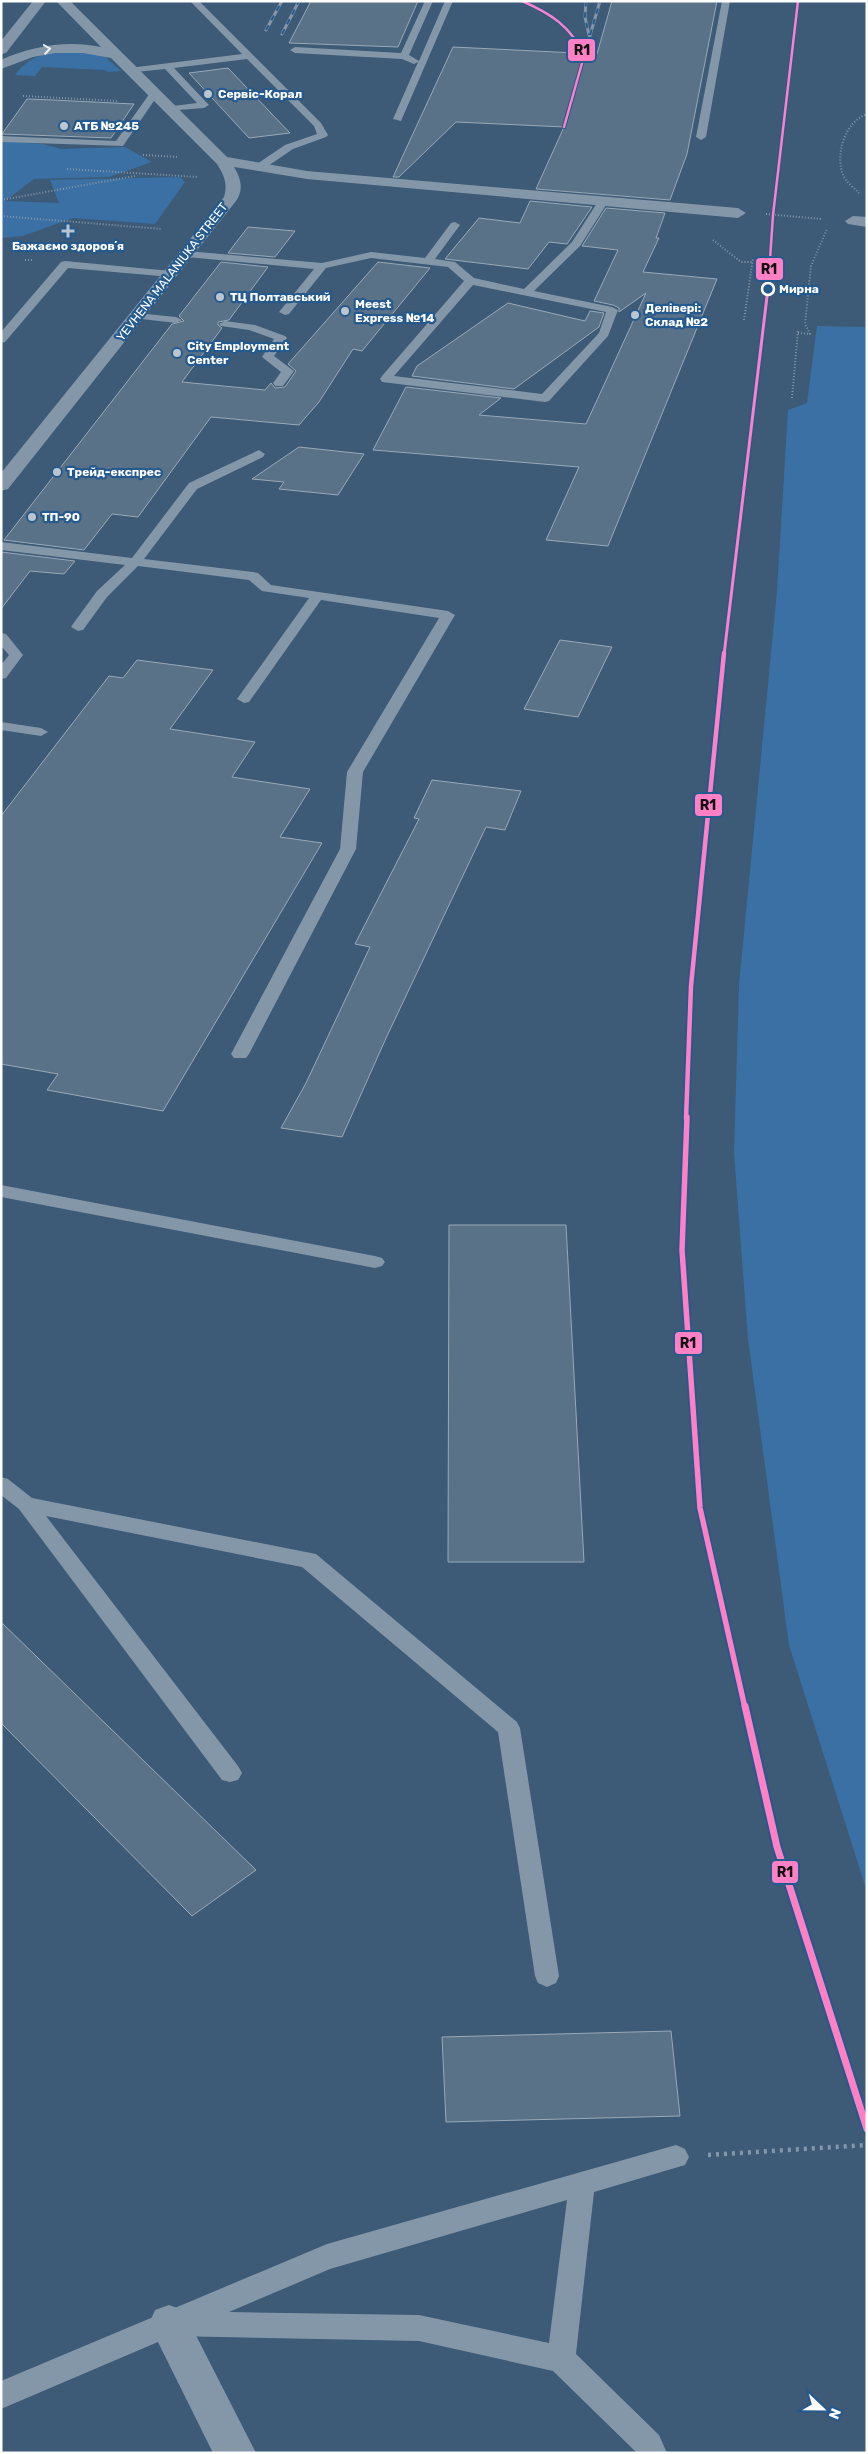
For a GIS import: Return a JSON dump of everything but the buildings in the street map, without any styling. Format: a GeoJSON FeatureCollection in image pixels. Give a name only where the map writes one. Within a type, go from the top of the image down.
{"type":"FeatureCollection","features":[{"type":"Feature","properties":{"kind":"main road"},"geometry":{"type":"LineString","coordinates":[[1,50],[7,38],[40,1]]}},
{"type":"Feature","properties":{"kind":"street"},"geometry":{"type":"LineString","coordinates":[[62,1],[153,95],[222,160],[233,178]]}},
{"type":"Feature","properties":{"kind":"street"},"geometry":{"type":"LineString","coordinates":[[1,65],[26,54],[56,48],[85,48],[112,54]]}},
{"type":"Feature","properties":{"kind":"street"},"geometry":{"type":"LineString","coordinates":[[222,160],[258,168],[306,175],[738,213]]}},
{"type":"Feature","properties":{"kind":"street","name":"YEVHENA MALANIUKA STREET"},"geometry":{"type":"LineString","coordinates":[[1,485],[230,198],[235,188],[233,178]]}},
{"type":"Feature","properties":{"kind":"street"},"geometry":{"type":"LineString","coordinates":[[169,2324],[234,2453]]}},
{"type":"Feature","properties":{"kind":"lane"},"geometry":{"type":"LineString","coordinates":[[194,1],[318,125],[323,135],[289,147],[258,168]]}},
{"type":"Feature","properties":{"kind":"lane"},"geometry":{"type":"LineString","coordinates":[[404,56],[428,1]]}},
{"type":"Feature","properties":{"kind":"lane"},"geometry":{"type":"LineString","coordinates":[[398,119],[449,1]]}},
{"type":"Feature","properties":{"kind":"lane"},"geometry":{"type":"LineString","coordinates":[[701,137],[726,1]]}},
{"type":"Feature","properties":{"kind":"lane"},"geometry":{"type":"LineString","coordinates":[[295,50],[404,56],[421,65]]}},
{"type":"Feature","properties":{"kind":"lane"},"geometry":{"type":"LineString","coordinates":[[129,70],[250,56]]}},
{"type":"Feature","properties":{"kind":"lane"},"geometry":{"type":"LineString","coordinates":[[167,66],[204,105],[168,109]]}},
{"type":"Feature","properties":{"kind":"lane"},"geometry":{"type":"LineString","coordinates":[[1,139],[119,144],[153,95]]}},
{"type":"Feature","properties":{"kind":"lane"},"geometry":{"type":"LineString","coordinates":[[526,293],[576,244],[603,202]]}},
{"type":"Feature","properties":{"kind":"lane"},"geometry":{"type":"LineString","coordinates":[[427,262],[455,226]]}},
{"type":"Feature","properties":{"kind":"lane"},"geometry":{"type":"LineString","coordinates":[[187,254],[322,266],[371,255],[451,264],[470,281],[612,310],[604,334],[545,398],[386,379],[470,281]]}},
{"type":"Feature","properties":{"kind":"lane"},"geometry":{"type":"LineString","coordinates":[[1,340],[65,264],[171,274]]}},
{"type":"Feature","properties":{"kind":"lane"},"geometry":{"type":"LineString","coordinates":[[285,312],[322,266]]}},
{"type":"Feature","properties":{"kind":"lane"},"geometry":{"type":"LineString","coordinates":[[137,316],[176,320]]}},
{"type":"Feature","properties":{"kind":"lane"},"geometry":{"type":"LineString","coordinates":[[225,324],[251,327],[281,338],[268,357],[288,371],[279,384]]}},
{"type":"Feature","properties":{"kind":"lane"},"geometry":{"type":"LineString","coordinates":[[78,627],[102,594],[135,562],[193,486],[259,454]]}},
{"type":"Feature","properties":{"kind":"lane"},"geometry":{"type":"LineString","coordinates":[[1,546],[253,576],[267,588],[448,615],[355,772],[348,849],[240,1054]]}},
{"type":"Feature","properties":{"kind":"lane"},"geometry":{"type":"LineString","coordinates":[[244,699],[318,595]]}},
{"type":"Feature","properties":{"kind":"lane"},"geometry":{"type":"LineString","coordinates":[[1,637],[16,655],[1,675]]}},
{"type":"Feature","properties":{"kind":"lane"},"geometry":{"type":"LineString","coordinates":[[1,726],[41,732]]}},
{"type":"Feature","properties":{"kind":"lane"},"geometry":{"type":"LineString","coordinates":[[1,1191],[375,1262]]}},
{"type":"Feature","properties":{"kind":"lane"},"geometry":{"type":"LineString","coordinates":[[1,1484],[26,1504],[230,1773]]}},
{"type":"Feature","properties":{"kind":"lane"},"geometry":{"type":"LineString","coordinates":[[26,1504],[308,1560],[510,1728],[547,1976]]}},
{"type":"Feature","properties":{"kind":"lane"},"geometry":{"type":"LineString","coordinates":[[1,2396],[327,2257],[676,2157]]}},
{"type":"Feature","properties":{"kind":"lane"},"geometry":{"type":"LineString","coordinates":[[561,2359],[582,2184]]}},
{"type":"Feature","properties":{"kind":"lane"},"geometry":{"type":"LineString","coordinates":[[169,2324],[419,2328],[561,2359],[649,2445],[653,2453]]}},
{"type":"Feature","properties":{"kind":"path"},"geometry":{"type":"LineString","coordinates":[[23,96],[118,101]]}},
{"type":"Feature","properties":{"kind":"path"},"geometry":{"type":"LineString","coordinates":[[738,213],[860,221],[862,195],[843,176],[841,153],[849,126],[860,115],[867,114]]}},
{"type":"Feature","properties":{"kind":"path"},"geometry":{"type":"LineString","coordinates":[[61,169],[233,178]]}},
{"type":"Feature","properties":{"kind":"path"},"geometry":{"type":"LineString","coordinates":[[1,200],[140,174]]}},
{"type":"Feature","properties":{"kind":"path"},"geometry":{"type":"LineString","coordinates":[[1,216],[162,229]]}},
{"type":"Feature","properties":{"kind":"path"},"geometry":{"type":"LineString","coordinates":[[792,398],[798,332],[810,334],[805,324],[811,266],[831,220]]}},
{"type":"Feature","properties":{"kind":"path"},"geometry":{"type":"LineString","coordinates":[[744,320],[753,258]]}},
{"type":"Feature","properties":{"kind":"path"},"geometry":{"type":"LineString","coordinates":[[741,262],[753,262]]}},
{"type":"Feature","properties":{"kind":"path"},"geometry":{"type":"LineString","coordinates":[[676,2157],[867,2145]]}},
{"type":"Feature","properties":{"kind":"shaded area"},"geometry":{"type":"Polygon","coordinates":[[[65,50],[103,55],[121,71],[108,72],[104,70],[42,67],[35,76],[15,75],[25,64],[37,57],[65,50]]]}},
{"type":"Feature","properties":{"kind":"shaded area"},"geometry":{"type":"Polygon","coordinates":[[[1,141],[43,144],[61,149],[125,147],[152,162],[109,177],[34,179],[5,201],[59,203],[50,180],[180,177],[185,182],[155,224],[73,218],[23,236],[1,238],[1,141]]]}},
{"type":"Feature","properties":{"kind":"shaded area"},"geometry":{"type":"Polygon","coordinates":[[[817,326],[867,327],[867,1892],[789,1645],[748,1339],[734,1153],[739,985],[777,591],[788,410],[807,403],[817,326]]]}},
{"type":"Feature","properties":{"kind":"railway"},"geometry":{"type":"LineString","coordinates":[[266,30],[282,1]]}},
{"type":"Feature","properties":{"kind":"railway"},"geometry":{"type":"LineString","coordinates":[[282,34],[299,1]]}},
{"type":"Feature","properties":{"kind":"railway"},"geometry":{"type":"LineString","coordinates":[[522,1],[559,22],[573,37],[584,56]]}},
{"type":"Feature","properties":{"kind":"railway"},"geometry":{"type":"LineString","coordinates":[[586,1],[585,17],[589,35]]}},
{"type":"Feature","properties":{"kind":"railway"},"geometry":{"type":"LineString","coordinates":[[584,56],[600,1]]}},
{"type":"Feature","properties":{"kind":"railway"},"geometry":{"type":"LineString","coordinates":[[564,127],[584,56]]}},
{"type":"Feature","properties":{"kind":"transit line","name":"R1"},"geometry":{"type":"LineString","coordinates":[[522,1],[543,10],[568,29],[580,46],[584,56],[564,127]]}},
{"type":"Feature","properties":{"kind":"transit line","name":"R1"},"geometry":{"type":"LineString","coordinates":[[798,1],[773,215],[768,289],[716,724],[691,986],[682,1250],[700,1508],[777,1847],[867,2129]]}},
{"type":"Feature","properties":{"kind":"place","name":"Сервіс-Корал"},"geometry":{"type":"Point","coordinates":[208,94]}},
{"type":"Feature","properties":{"kind":"place","name":"АТБ №245"},"geometry":{"type":"Point","coordinates":[64,126]}},
{"type":"Feature","properties":{"kind":"place","name":"Бажаємо здоровʼя"},"geometry":{"type":"Point","coordinates":[68,231]}},
{"type":"Feature","properties":{"kind":"place","name":"Мирна"},"geometry":{"type":"Point","coordinates":[768,289]}},
{"type":"Feature","properties":{"kind":"place","name":"ТЦ Полтавський"},"geometry":{"type":"Point","coordinates":[220,297]}},
{"type":"Feature","properties":{"kind":"place","name":"Meest Express №14"},"geometry":{"type":"Point","coordinates":[345,311]}},
{"type":"Feature","properties":{"kind":"place","name":"Делівері: Склад №2"},"geometry":{"type":"Point","coordinates":[635,315]}},
{"type":"Feature","properties":{"kind":"place","name":"City Employment Center"},"geometry":{"type":"Point","coordinates":[177,353]}},
{"type":"Feature","properties":{"kind":"place","name":"Трейд-експрес"},"geometry":{"type":"Point","coordinates":[57,472]}},
{"type":"Feature","properties":{"kind":"place","name":"ТП-90"},"geometry":{"type":"Point","coordinates":[32,517]}}]}
